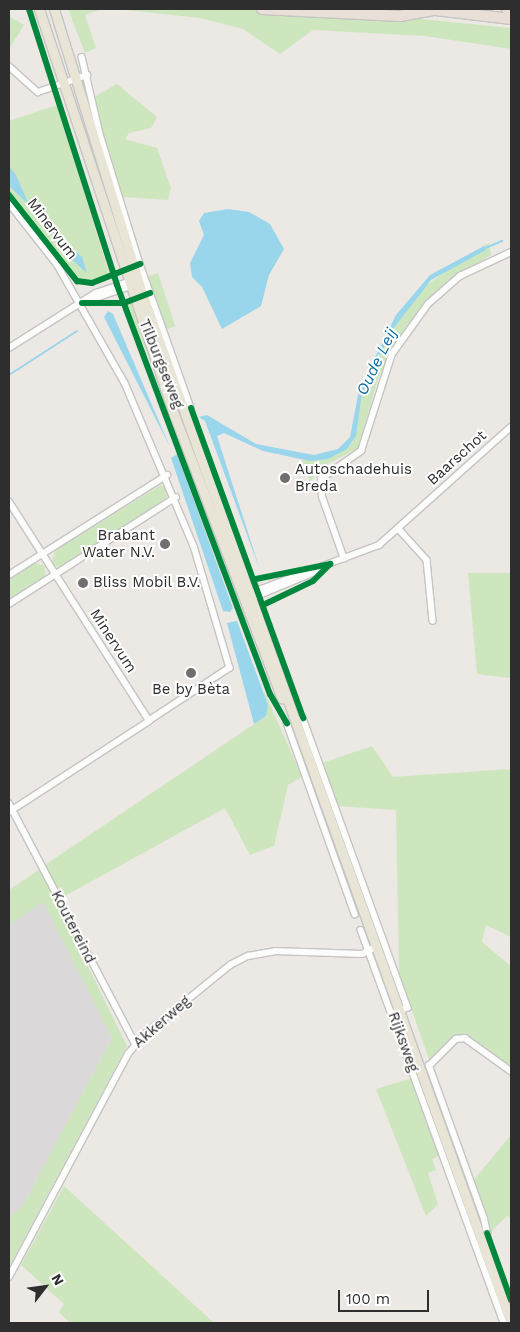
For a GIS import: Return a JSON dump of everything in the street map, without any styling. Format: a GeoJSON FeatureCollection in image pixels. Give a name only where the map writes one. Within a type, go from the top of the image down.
{"type":"FeatureCollection","features":[{"type":"Feature","properties":{"kind":"highway"},"geometry":{"type":"LineString","coordinates":[[262,9],[400,16],[428,9],[511,19]]}},
{"type":"Feature","properties":{"kind":"main road","name":"Tilburgseweg"},"geometry":{"type":"LineString","coordinates":[[39,9],[129,284],[242,598],[294,718]]}},
{"type":"Feature","properties":{"kind":"main road","name":"Tilburgseweg"},"geometry":{"type":"LineString","coordinates":[[54,9],[138,282],[294,718]]}},
{"type":"Feature","properties":{"kind":"main road","name":"Rijksweg"},"geometry":{"type":"LineString","coordinates":[[294,718],[324,794],[333,839],[373,949],[387,974],[400,1011],[424,1066],[479,1243],[511,1323]]}},
{"type":"Feature","properties":{"kind":"street","name":"Tilburgseweg"},"geometry":{"type":"LineString","coordinates":[[82,57],[92,106],[140,264],[191,408]]}},
{"type":"Feature","properties":{"kind":"street"},"geometry":{"type":"LineString","coordinates":[[9,66],[38,92],[87,75]]}},
{"type":"Feature","properties":{"kind":"street","name":"Minervum"},"geometry":{"type":"LineString","coordinates":[[9,203],[82,303],[167,475],[218,619],[230,668],[11,811]]}},
{"type":"Feature","properties":{"kind":"street"},"geometry":{"type":"LineString","coordinates":[[344,559],[322,497],[321,479],[361,451],[392,354],[428,304],[460,276],[511,252]]}},
{"type":"Feature","properties":{"kind":"street"},"geometry":{"type":"LineString","coordinates":[[9,348],[82,303],[138,282]]}},
{"type":"Feature","properties":{"kind":"street","name":"Baarschot"},"geometry":{"type":"LineString","coordinates":[[242,598],[379,545],[511,427]]}},
{"type":"Feature","properties":{"kind":"street"},"geometry":{"type":"LineString","coordinates":[[9,575],[167,475]]}},
{"type":"Feature","properties":{"kind":"street"},"geometry":{"type":"LineString","coordinates":[[9,604],[176,497]]}},
{"type":"Feature","properties":{"kind":"street","name":"Minervum"},"geometry":{"type":"LineString","coordinates":[[9,502],[149,721]]}},
{"type":"Feature","properties":{"kind":"street"},"geometry":{"type":"LineString","coordinates":[[398,528],[427,560],[433,621]]}},
{"type":"Feature","properties":{"kind":"street","name":"Rijksweg"},"geometry":{"type":"LineString","coordinates":[[294,718],[355,914]]}},
{"type":"Feature","properties":{"kind":"street","name":"Rijksweg"},"geometry":{"type":"LineString","coordinates":[[324,794],[408,1008],[400,1011]]}},
{"type":"Feature","properties":{"kind":"street"},"geometry":{"type":"LineString","coordinates":[[9,803],[11,811]]}},
{"type":"Feature","properties":{"kind":"street","name":"Koutereind"},"geometry":{"type":"LineString","coordinates":[[11,811],[135,1043]]}},
{"type":"Feature","properties":{"kind":"street","name":"Rijksweg"},"geometry":{"type":"LineString","coordinates":[[361,930],[373,949],[479,1243],[504,1323]]}},
{"type":"Feature","properties":{"kind":"street","name":"Akkerweg"},"geometry":{"type":"LineString","coordinates":[[9,1277],[135,1043],[230,965],[248,956],[275,951],[320,955],[373,949]]}},
{"type":"Feature","properties":{"kind":"street"},"geometry":{"type":"LineString","coordinates":[[424,1066],[456,1039],[465,1038],[511,1071]]}},
{"type":"Feature","properties":{"kind":"shaded area"},"geometry":{"type":"Polygon","coordinates":[[[43,901],[112,1038],[22,1207],[9,1217],[9,925],[43,901]]]}},
{"type":"Feature","properties":{"kind":"green space"},"geometry":{"type":"Polygon","coordinates":[[[68,9],[102,9],[85,15],[96,48],[85,53],[68,9]]]}},
{"type":"Feature","properties":{"kind":"green space"},"geometry":{"type":"Polygon","coordinates":[[[117,9],[243,9],[422,19],[511,28],[511,49],[425,36],[313,30],[280,54],[243,29],[200,18],[117,9]]]}},
{"type":"Feature","properties":{"kind":"green space"},"geometry":{"type":"Polygon","coordinates":[[[9,16],[24,25],[9,49],[9,16]]]}},
{"type":"Feature","properties":{"kind":"green space"},"geometry":{"type":"Polygon","coordinates":[[[117,84],[157,117],[151,128],[129,133],[125,139],[157,148],[171,188],[168,200],[122,197],[92,98],[117,84]]]}},
{"type":"Feature","properties":{"kind":"green space"},"geometry":{"type":"Polygon","coordinates":[[[57,105],[109,273],[91,282],[75,278],[9,194],[9,186],[28,204],[9,166],[9,121],[57,105]]]}},
{"type":"Feature","properties":{"kind":"green space"},"geometry":{"type":"Polygon","coordinates":[[[489,243],[491,255],[445,283],[406,326],[378,379],[358,448],[322,467],[310,482],[302,460],[328,459],[353,442],[362,393],[393,329],[424,287],[464,259],[486,250],[482,246],[489,243]]]}},
{"type":"Feature","properties":{"kind":"green space"},"geometry":{"type":"Polygon","coordinates":[[[158,273],[175,326],[165,330],[148,276],[158,273]]]}},
{"type":"Feature","properties":{"kind":"green space"},"geometry":{"type":"Polygon","coordinates":[[[131,301],[141,326],[168,405],[126,303],[131,301]]]}},
{"type":"Feature","properties":{"kind":"green space"},"geometry":{"type":"Polygon","coordinates":[[[161,485],[169,491],[164,503],[67,564],[57,567],[52,562],[55,550],[161,485]]]}},
{"type":"Feature","properties":{"kind":"green space"},"geometry":{"type":"Polygon","coordinates":[[[35,563],[45,566],[45,577],[9,601],[9,579],[35,563]]]}},
{"type":"Feature","properties":{"kind":"green space"},"geometry":{"type":"Polygon","coordinates":[[[468,573],[511,573],[511,678],[477,674],[468,573]]]}},
{"type":"Feature","properties":{"kind":"green space"},"geometry":{"type":"Polygon","coordinates":[[[264,691],[302,777],[288,785],[274,846],[250,855],[225,808],[63,897],[45,865],[266,716],[264,691]]]}},
{"type":"Feature","properties":{"kind":"green space"},"geometry":{"type":"Polygon","coordinates":[[[372,746],[393,777],[511,769],[511,937],[486,925],[482,942],[511,966],[511,1070],[461,1035],[430,1062],[399,974],[396,810],[337,806],[322,763],[372,746]]]}},
{"type":"Feature","properties":{"kind":"green space"},"geometry":{"type":"Polygon","coordinates":[[[40,869],[127,1046],[9,1267],[9,1217],[22,1207],[112,1038],[43,902],[9,925],[9,890],[40,869]]]}},
{"type":"Feature","properties":{"kind":"green space"},"geometry":{"type":"Polygon","coordinates":[[[413,1078],[441,1155],[432,1159],[436,1170],[428,1173],[438,1204],[426,1216],[376,1089],[413,1078]]]}},
{"type":"Feature","properties":{"kind":"green space"},"geometry":{"type":"Polygon","coordinates":[[[511,1135],[511,1219],[507,1216],[491,1232],[473,1181],[511,1135]]]}},
{"type":"Feature","properties":{"kind":"green space"},"geometry":{"type":"Polygon","coordinates":[[[64,1186],[214,1323],[70,1323],[59,1312],[64,1304],[21,1265],[64,1186]]]}},
{"type":"Feature","properties":{"kind":"water"},"geometry":{"type":"Polygon","coordinates":[[[9,166],[16,175],[29,205],[9,186],[9,166]]]}},
{"type":"Feature","properties":{"kind":"water"},"geometry":{"type":"Polygon","coordinates":[[[228,209],[249,212],[270,224],[284,249],[269,275],[261,306],[222,329],[202,287],[192,277],[190,263],[204,235],[199,221],[204,213],[228,209]]]}},
{"type":"Feature","properties":{"kind":"water"},"geometry":{"type":"Polygon","coordinates":[[[51,230],[82,257],[87,273],[70,258],[51,230]]]}},
{"type":"Feature","properties":{"kind":"water"},"geometry":{"type":"Polygon","coordinates":[[[484,246],[486,250],[431,280],[393,329],[362,393],[356,436],[347,449],[328,459],[310,461],[263,451],[224,433],[217,436],[260,570],[205,421],[199,417],[207,415],[256,444],[314,455],[338,449],[350,437],[359,390],[396,315],[430,275],[484,246]]]}},
{"type":"Feature","properties":{"kind":"water"},"geometry":{"type":"Polygon","coordinates":[[[108,311],[113,314],[170,447],[104,317],[108,311]]]}},
{"type":"Feature","properties":{"kind":"water"},"geometry":{"type":"Polygon","coordinates":[[[177,454],[233,608],[230,612],[223,611],[171,458],[177,454]]]}},
{"type":"Feature","properties":{"kind":"water"},"geometry":{"type":"Polygon","coordinates":[[[237,621],[268,705],[266,716],[254,724],[227,623],[237,621]]]}},
{"type":"Feature","properties":{"kind":"waterway","name":"Oude Leij"},"geometry":{"type":"LineString","coordinates":[[483,249],[502,241]]}},
{"type":"Feature","properties":{"kind":"waterway"},"geometry":{"type":"LineString","coordinates":[[9,375],[77,331]]}},
{"type":"Feature","properties":{"kind":"cycle path"},"geometry":{"type":"LineString","coordinates":[[29,9],[117,285],[270,694],[287,723]]}},
{"type":"Feature","properties":{"kind":"cycle path"},"geometry":{"type":"LineString","coordinates":[[9,195],[77,281],[92,283],[140,264]]}},
{"type":"Feature","properties":{"kind":"cycle path"},"geometry":{"type":"LineString","coordinates":[[82,303],[124,303],[150,293]]}},
{"type":"Feature","properties":{"kind":"cycle path"},"geometry":{"type":"LineString","coordinates":[[191,408],[303,718]]}},
{"type":"Feature","properties":{"kind":"cycle path"},"geometry":{"type":"LineString","coordinates":[[256,579],[330,564]]}},
{"type":"Feature","properties":{"kind":"cycle path"},"geometry":{"type":"LineString","coordinates":[[265,604],[313,581],[330,564]]}},
{"type":"Feature","properties":{"kind":"cycle path"},"geometry":{"type":"LineString","coordinates":[[487,1233],[511,1300]]}},
{"type":"Feature","properties":{"kind":"place","name":"Autoschadehuis Breda"},"geometry":{"type":"Point","coordinates":[285,478]}},
{"type":"Feature","properties":{"kind":"place","name":"Brabant Water N.V."},"geometry":{"type":"Point","coordinates":[165,544]}},
{"type":"Feature","properties":{"kind":"place","name":"Bliss Mobil B.V."},"geometry":{"type":"Point","coordinates":[83,583]}},
{"type":"Feature","properties":{"kind":"place","name":"Be by Bèta"},"geometry":{"type":"Point","coordinates":[191,673]}}]}
